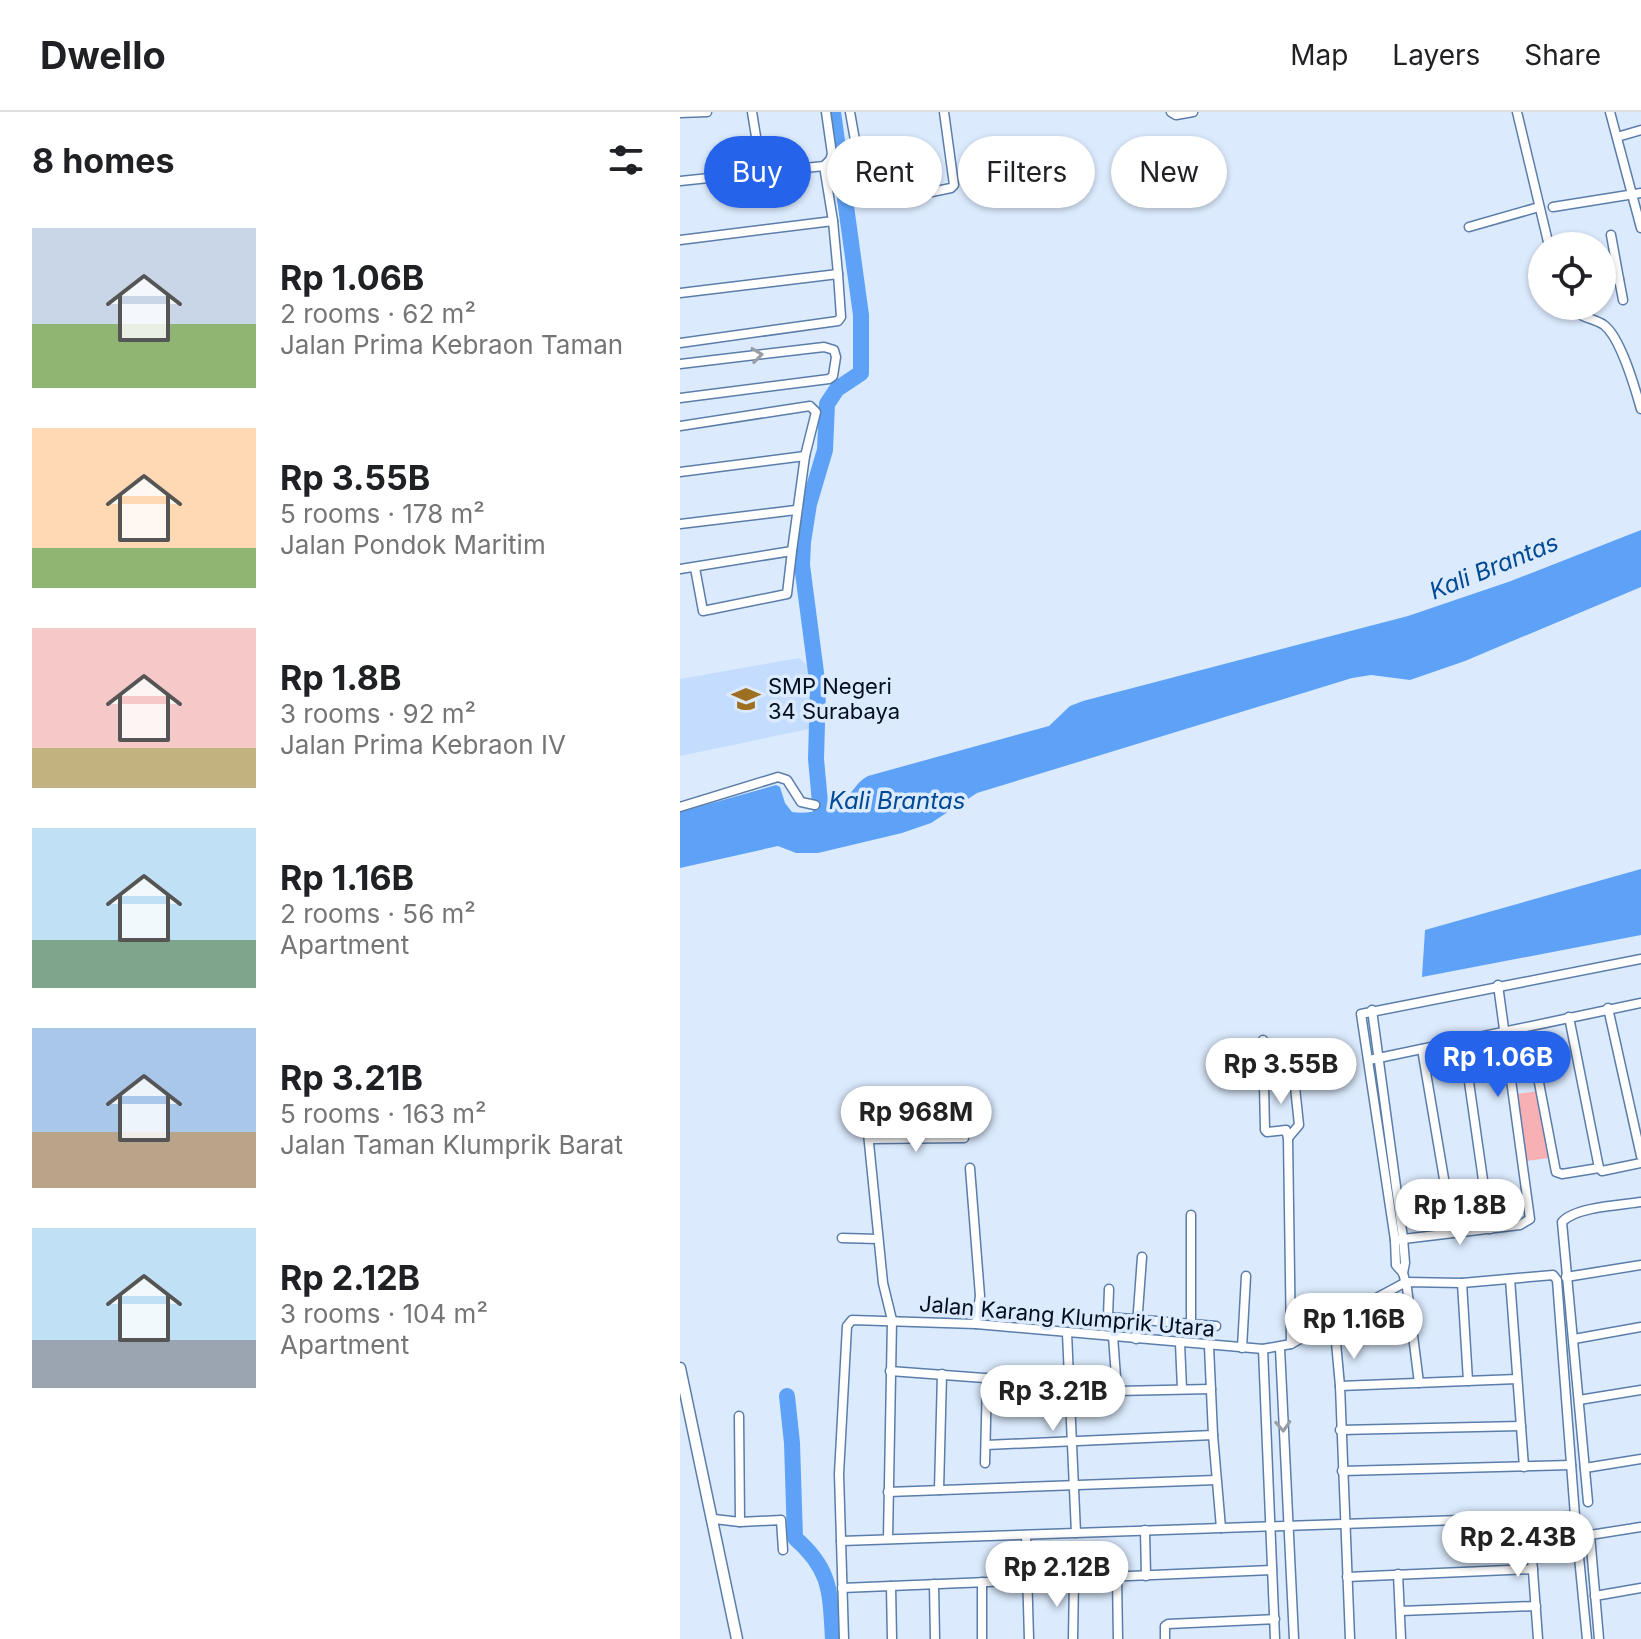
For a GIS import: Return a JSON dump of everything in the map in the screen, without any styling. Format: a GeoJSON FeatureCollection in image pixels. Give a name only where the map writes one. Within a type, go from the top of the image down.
{"type":"FeatureCollection","features":[{"type":"Feature","properties":{"kind":"street"},"geometry":{"type":"LineString","coordinates":[[680,113],[707,112]]}},
{"type":"Feature","properties":{"kind":"street"},"geometry":{"type":"LineString","coordinates":[[752,112],[756,136]]}},
{"type":"Feature","properties":{"kind":"street"},"geometry":{"type":"LineString","coordinates":[[811,167],[824,166],[832,154],[826,112]]}},
{"type":"Feature","properties":{"kind":"street"},"geometry":{"type":"LineString","coordinates":[[850,112],[864,191],[868,198],[883,202],[953,187],[955,182],[944,112]]}},
{"type":"Feature","properties":{"kind":"street"},"geometry":{"type":"LineString","coordinates":[[1171,112],[1176,115],[1193,112]]}},
{"type":"Feature","properties":{"kind":"street"},"geometry":{"type":"LineString","coordinates":[[1517,112],[1545,232]]}},
{"type":"Feature","properties":{"kind":"street"},"geometry":{"type":"LineString","coordinates":[[1610,112],[1637,194],[1641,228]]}},
{"type":"Feature","properties":{"kind":"street"},"geometry":{"type":"LineString","coordinates":[[1617,137],[1641,130]]}},
{"type":"Feature","properties":{"kind":"street"},"geometry":{"type":"LineString","coordinates":[[680,343],[838,321],[841,317],[838,274],[824,166]]}},
{"type":"Feature","properties":{"kind":"street"},"geometry":{"type":"LineString","coordinates":[[680,181],[704,179]]}},
{"type":"Feature","properties":{"kind":"street"},"geometry":{"type":"LineString","coordinates":[[1553,207],[1637,194]]}},
{"type":"Feature","properties":{"kind":"street"},"geometry":{"type":"LineString","coordinates":[[1469,227],[1539,207]]}},
{"type":"Feature","properties":{"kind":"street"},"geometry":{"type":"LineString","coordinates":[[680,240],[833,221]]}},
{"type":"Feature","properties":{"kind":"street"},"geometry":{"type":"LineString","coordinates":[[1616,262],[1623,300]]}},
{"type":"Feature","properties":{"kind":"street"},"geometry":{"type":"LineString","coordinates":[[680,293],[838,274]]}},
{"type":"Feature","properties":{"kind":"street"},"geometry":{"type":"LineString","coordinates":[[1590,320],[1607,328],[1632,379],[1641,409]]}},
{"type":"Feature","properties":{"kind":"street"},"geometry":{"type":"LineString","coordinates":[[680,364],[824,347],[834,350],[836,357],[833,376],[829,379],[680,398]]}},
{"type":"Feature","properties":{"kind":"street"},"geometry":{"type":"LineString","coordinates":[[680,426],[810,406],[816,412],[796,510],[788,593],[703,611],[695,568]]}},
{"type":"Feature","properties":{"kind":"street"},"geometry":{"type":"LineString","coordinates":[[680,472],[805,456]]}},
{"type":"Feature","properties":{"kind":"street"},"geometry":{"type":"LineString","coordinates":[[680,524],[796,510]]}},
{"type":"Feature","properties":{"kind":"street"},"geometry":{"type":"LineString","coordinates":[[680,569],[792,551]]}},
{"type":"Feature","properties":{"kind":"street"},"geometry":{"type":"LineString","coordinates":[[680,807],[778,777],[787,780],[801,802],[815,805]]}},
{"type":"Feature","properties":{"kind":"street"},"geometry":{"type":"LineString","coordinates":[[1399,1239],[1362,1013],[1641,959]]}},
{"type":"Feature","properties":{"kind":"street"},"geometry":{"type":"LineString","coordinates":[[1399,1239],[1520,1225],[1530,1219],[1498,985]]}},
{"type":"Feature","properties":{"kind":"street"},"geometry":{"type":"LineString","coordinates":[[1369,1060],[1641,1003]]}},
{"type":"Feature","properties":{"kind":"street"},"geometry":{"type":"LineString","coordinates":[[1608,1008],[1641,1156]]}},
{"type":"Feature","properties":{"kind":"street"},"geometry":{"type":"LineString","coordinates":[[1372,1010],[1399,1239],[1396,1265],[1404,1278],[1419,1383]]}},
{"type":"Feature","properties":{"kind":"street"},"geometry":{"type":"LineString","coordinates":[[1569,1017],[1599,1168]]}},
{"type":"Feature","properties":{"kind":"street"},"geometry":{"type":"LineString","coordinates":[[1263,1040],[1266,1131],[1286,1130],[1288,1138],[1291,1340]]}},
{"type":"Feature","properties":{"kind":"street"},"geometry":{"type":"LineString","coordinates":[[1463,1040],[1490,1229]]}},
{"type":"Feature","properties":{"kind":"street"},"geometry":{"type":"LineString","coordinates":[[1422,1049],[1453,1232]]}},
{"type":"Feature","properties":{"kind":"street"},"geometry":{"type":"LineString","coordinates":[[1511,1071],[1551,1064]]}},
{"type":"Feature","properties":{"kind":"street"},"geometry":{"type":"LineString","coordinates":[[1536,1067],[1556,1172],[1562,1174],[1599,1168],[1602,1171],[1641,1163]]}},
{"type":"Feature","properties":{"kind":"street"},"geometry":{"type":"LineString","coordinates":[[1265,1083],[1283,1081],[1294,1084],[1299,1125],[1288,1138]]}},
{"type":"Feature","properties":{"kind":"street"},"geometry":{"type":"LineString","coordinates":[[866,1113],[878,1239],[892,1320],[888,1539]]}},
{"type":"Feature","properties":{"kind":"street"},"geometry":{"type":"LineString","coordinates":[[869,1139],[964,1138]]}},
{"type":"Feature","properties":{"kind":"street"},"geometry":{"type":"LineString","coordinates":[[970,1168],[979,1305],[976,1321]]}},
{"type":"Feature","properties":{"kind":"street"},"geometry":{"type":"LineString","coordinates":[[1588,1502],[1563,1220],[1590,1210],[1641,1202]]}},
{"type":"Feature","properties":{"kind":"street"},"geometry":{"type":"LineString","coordinates":[[1191,1215],[1191,1322]]}},
{"type":"Feature","properties":{"kind":"street"},"geometry":{"type":"LineString","coordinates":[[842,1238],[878,1239]]}},
{"type":"Feature","properties":{"kind":"street"},"geometry":{"type":"LineString","coordinates":[[1137,1329],[1142,1257]]}},
{"type":"Feature","properties":{"kind":"street"},"geometry":{"type":"LineString","coordinates":[[1566,1277],[1641,1265]]}},
{"type":"Feature","properties":{"kind":"street","name":"Jalan Karang Klumprik Utara"},"geometry":{"type":"LineString","coordinates":[[841,1541],[839,1474],[847,1326],[854,1320],[976,1321],[1113,1336],[1137,1329],[1180,1343],[1280,1348],[1334,1321],[1404,1278],[1462,1283],[1553,1275],[1557,1280],[1571,1465]]}},
{"type":"Feature","properties":{"kind":"street"},"geometry":{"type":"LineString","coordinates":[[1242,1348],[1246,1276]]}},
{"type":"Feature","properties":{"kind":"street"},"geometry":{"type":"LineString","coordinates":[[1510,1279],[1524,1467]]}},
{"type":"Feature","properties":{"kind":"street"},"geometry":{"type":"LineString","coordinates":[[1462,1283],[1468,1381]]}},
{"type":"Feature","properties":{"kind":"street"},"geometry":{"type":"LineString","coordinates":[[1109,1289],[1107,1317],[1137,1329],[1191,1322],[1216,1326]]}},
{"type":"Feature","properties":{"kind":"street"},"geometry":{"type":"LineString","coordinates":[[1334,1321],[1340,1386],[1350,1639]]}},
{"type":"Feature","properties":{"kind":"street"},"geometry":{"type":"LineString","coordinates":[[1574,1339],[1641,1327]]}},
{"type":"Feature","properties":{"kind":"street"},"geometry":{"type":"LineString","coordinates":[[1067,1333],[1076,1533]]}},
{"type":"Feature","properties":{"kind":"street"},"geometry":{"type":"LineString","coordinates":[[1113,1336],[1117,1391],[1211,1389]]}},
{"type":"Feature","properties":{"kind":"street"},"geometry":{"type":"LineString","coordinates":[[1180,1343],[1182,1389]]}},
{"type":"Feature","properties":{"kind":"street"},"geometry":{"type":"LineString","coordinates":[[1209,1346],[1221,1528]]}},
{"type":"Feature","properties":{"kind":"street"},"geometry":{"type":"LineString","coordinates":[[1280,1348],[1294,1639]]}},
{"type":"Feature","properties":{"kind":"street"},"geometry":{"type":"LineString","coordinates":[[1263,1349],[1275,1639]]}},
{"type":"Feature","properties":{"kind":"street"},"geometry":{"type":"LineString","coordinates":[[680,1368],[737,1639]]}},
{"type":"Feature","properties":{"kind":"street"},"geometry":{"type":"LineString","coordinates":[[890,1371],[1067,1384]]}},
{"type":"Feature","properties":{"kind":"street"},"geometry":{"type":"LineString","coordinates":[[939,1490],[942,1374]]}},
{"type":"Feature","properties":{"kind":"street"},"geometry":{"type":"LineString","coordinates":[[985,1463],[987,1378]]}},
{"type":"Feature","properties":{"kind":"street"},"geometry":{"type":"LineString","coordinates":[[1340,1386],[1517,1379]]}},
{"type":"Feature","properties":{"kind":"street"},"geometry":{"type":"LineString","coordinates":[[1579,1400],[1641,1390]]}},
{"type":"Feature","properties":{"kind":"street"},"geometry":{"type":"LineString","coordinates":[[739,1416],[740,1522]]}},
{"type":"Feature","properties":{"kind":"street"},"geometry":{"type":"LineString","coordinates":[[1340,1430],[1521,1426]]}},
{"type":"Feature","properties":{"kind":"street"},"geometry":{"type":"LineString","coordinates":[[986,1445],[1213,1435]]}},
{"type":"Feature","properties":{"kind":"street"},"geometry":{"type":"LineString","coordinates":[[1585,1468],[1641,1459]]}},
{"type":"Feature","properties":{"kind":"street"},"geometry":{"type":"LineString","coordinates":[[1342,1471],[1571,1465],[1587,1639]]}},
{"type":"Feature","properties":{"kind":"street"},"geometry":{"type":"LineString","coordinates":[[888,1492],[1216,1480]]}},
{"type":"Feature","properties":{"kind":"street"},"geometry":{"type":"LineString","coordinates":[[844,1639],[841,1541],[1575,1516]]}},
{"type":"Feature","properties":{"kind":"street"},"geometry":{"type":"LineString","coordinates":[[1529,1517],[1538,1639]]}},
{"type":"Feature","properties":{"kind":"street"},"geometry":{"type":"LineString","coordinates":[[714,1519],[740,1522],[781,1520],[783,1550]]}},
{"type":"Feature","properties":{"kind":"street"},"geometry":{"type":"LineString","coordinates":[[1599,1639],[1590,1535],[1641,1527]]}},
{"type":"Feature","properties":{"kind":"street"},"geometry":{"type":"LineString","coordinates":[[1145,1530],[1146,1576]]}},
{"type":"Feature","properties":{"kind":"street"},"geometry":{"type":"LineString","coordinates":[[1026,1535],[1029,1639]]}},
{"type":"Feature","properties":{"kind":"street"},"geometry":{"type":"LineString","coordinates":[[1347,1577],[1533,1569]]}},
{"type":"Feature","properties":{"kind":"street"},"geometry":{"type":"LineString","coordinates":[[842,1588],[1272,1570]]}},
{"type":"Feature","properties":{"kind":"street"},"geometry":{"type":"LineString","coordinates":[[1398,1574],[1401,1639]]}},
{"type":"Feature","properties":{"kind":"street"},"geometry":{"type":"LineString","coordinates":[[1117,1577],[1118,1639]]}},
{"type":"Feature","properties":{"kind":"street"},"geometry":{"type":"LineString","coordinates":[[1073,1639],[1074,1579]]}},
{"type":"Feature","properties":{"kind":"street"},"geometry":{"type":"LineString","coordinates":[[982,1582],[982,1639]]}},
{"type":"Feature","properties":{"kind":"street"},"geometry":{"type":"LineString","coordinates":[[934,1584],[935,1639]]}},
{"type":"Feature","properties":{"kind":"street"},"geometry":{"type":"LineString","coordinates":[[891,1586],[892,1639]]}},
{"type":"Feature","properties":{"kind":"street"},"geometry":{"type":"LineString","coordinates":[[1595,1596],[1641,1588]]}},
{"type":"Feature","properties":{"kind":"street"},"geometry":{"type":"LineString","coordinates":[[1400,1611],[1536,1606]]}},
{"type":"Feature","properties":{"kind":"street"},"geometry":{"type":"LineString","coordinates":[[1165,1639],[1165,1626],[1168,1624],[1275,1619]]}},
{"type":"Feature","properties":{"kind":"shaded area","name":"SMP Negeri 34 Surabaya"},"geometry":{"type":"Polygon","coordinates":[[[799,658],[812,669],[814,687],[809,729],[680,756],[680,679],[799,658]]]}},
{"type":"Feature","properties":{"kind":"shaded area"},"geometry":{"type":"Polygon","coordinates":[[[1539,1091],[1549,1158],[1526,1161],[1517,1094],[1539,1091]]]}},
{"type":"Feature","properties":{"kind":"water","name":"Kali Brantas"},"geometry":{"type":"Polygon","coordinates":[[[1641,530],[1641,587],[1465,661],[1410,680],[1371,675],[1352,678],[977,793],[931,823],[902,833],[818,853],[796,853],[778,846],[680,868],[680,812],[776,785],[780,787],[785,803],[792,812],[805,813],[833,806],[868,776],[1049,726],[1070,706],[1083,701],[1408,616],[1511,581],[1641,530]]]}},
{"type":"Feature","properties":{"kind":"water"},"geometry":{"type":"Polygon","coordinates":[[[1641,869],[1641,935],[1422,977],[1425,930],[1641,869]]]}},
{"type":"Feature","properties":{"kind":"waterway"},"geometry":{"type":"LineString","coordinates":[[822,824],[816,759],[818,688],[802,565],[803,542],[809,504],[825,450],[827,404],[837,389],[861,373],[861,315],[833,112]]}},
{"type":"Feature","properties":{"kind":"waterway"},"geometry":{"type":"LineString","coordinates":[[787,1396],[795,1538],[816,1561],[827,1583],[833,1639]]}},
{"type":"Feature","properties":{"kind":"place","name":"SMP Negeri 34 Surabaya"},"geometry":{"type":"Point","coordinates":[746,699]}}]}
